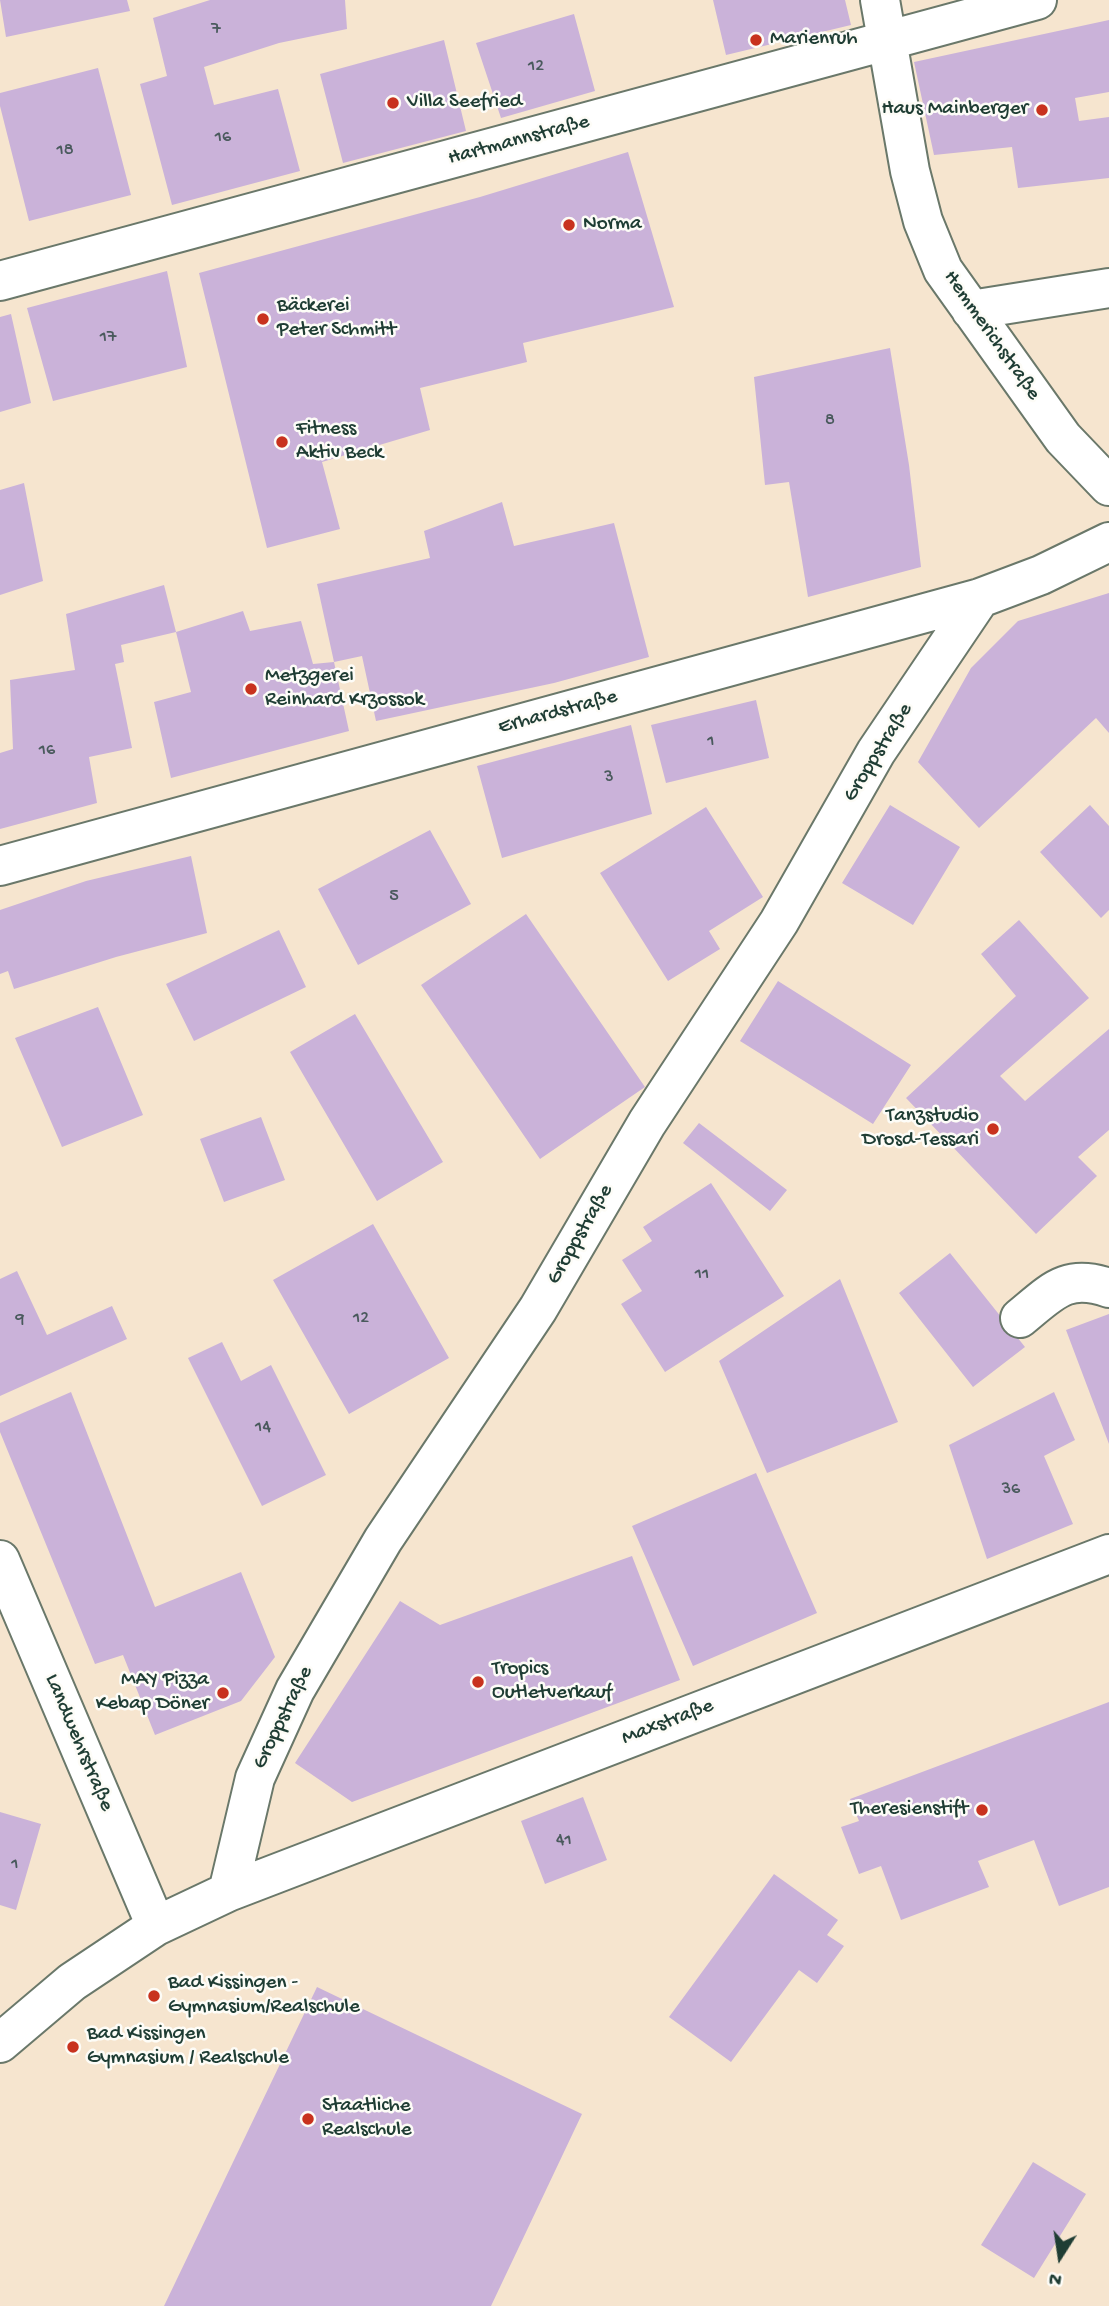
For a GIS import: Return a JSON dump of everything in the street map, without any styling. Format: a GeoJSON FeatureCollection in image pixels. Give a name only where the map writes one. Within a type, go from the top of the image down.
{"type":"FeatureCollection","features":[{"type":"Feature","properties":{"kind":"street","name":"Hemmerichstraße"},"geometry":{"type":"LineString","coordinates":[[880,0],[886,42],[923,221],[943,270],[1063,438],[1109,485]]}},
{"type":"Feature","properties":{"kind":"street","name":"Hartmannstraße"},"geometry":{"type":"LineString","coordinates":[[0,281],[1037,0]]}},
{"type":"Feature","properties":{"kind":"street"},"geometry":{"type":"LineString","coordinates":[[971,310],[1109,288]]}},
{"type":"Feature","properties":{"kind":"street","name":"Erhardstraße"},"geometry":{"type":"LineString","coordinates":[[0,866],[980,598],[1041,575],[1109,542]]}},
{"type":"Feature","properties":{"kind":"street","name":"Groppstraße"},"geometry":{"type":"LineString","coordinates":[[228,1892],[254,1778],[295,1690],[383,1540],[538,1309],[647,1122],[779,922],[876,752],[980,598]]}},
{"type":"Feature","properties":{"kind":"street"},"geometry":{"type":"LineString","coordinates":[[1020,1318],[1060,1285],[1089,1281],[1109,1288]]}},
{"type":"Feature","properties":{"kind":"street","name":"Maxstraße"},"geometry":{"type":"LineString","coordinates":[[0,2043],[72,1982],[156,1926],[228,1892],[1109,1554]]}},
{"type":"Feature","properties":{"kind":"street","name":"Landwehrstraße"},"geometry":{"type":"LineString","coordinates":[[0,1560],[156,1926]]}},
{"type":"Feature","properties":{"kind":"building"},"geometry":{"type":"Polygon","coordinates":[[[0,0],[127,0],[130,11],[6,37],[0,0]]]}},
{"type":"Feature","properties":{"kind":"building"},"geometry":{"type":"Polygon","coordinates":[[[210,0],[345,0],[347,29],[279,43],[204,67],[214,105],[278,89],[300,171],[172,205],[140,84],[167,76],[153,18],[210,0]]]}},
{"type":"Feature","properties":{"kind":"building","name":"Marienruh"},"geometry":{"type":"Polygon","coordinates":[[[713,0],[845,0],[851,25],[726,55],[713,0]]]}},
{"type":"Feature","properties":{"kind":"building"},"geometry":{"type":"Polygon","coordinates":[[[574,14],[595,91],[501,118],[476,43],[574,14]]]}},
{"type":"Feature","properties":{"kind":"building"},"geometry":{"type":"Polygon","coordinates":[[[1109,20],[1109,92],[1075,98],[1079,121],[1109,117],[1109,178],[1018,188],[1012,147],[934,155],[914,62],[1109,20]]]}},
{"type":"Feature","properties":{"kind":"building","name":"Villa Seefried"},"geometry":{"type":"Polygon","coordinates":[[[444,40],[466,131],[343,163],[320,74],[444,40]]]}},
{"type":"Feature","properties":{"kind":"building"},"geometry":{"type":"Polygon","coordinates":[[[98,68],[131,195],[29,221],[0,106],[0,93],[98,68]]]}},
{"type":"Feature","properties":{"kind":"building"},"geometry":{"type":"Polygon","coordinates":[[[628,152],[674,307],[523,343],[527,362],[420,388],[430,430],[322,462],[340,529],[267,548],[199,273],[480,197],[628,152]]]}},
{"type":"Feature","properties":{"kind":"building"},"geometry":{"type":"Polygon","coordinates":[[[167,271],[187,367],[53,401],[27,308],[167,271]]]}},
{"type":"Feature","properties":{"kind":"building"},"geometry":{"type":"Polygon","coordinates":[[[11,314],[31,403],[0,412],[0,317],[11,314]]]}},
{"type":"Feature","properties":{"kind":"building"},"geometry":{"type":"Polygon","coordinates":[[[890,348],[909,465],[921,567],[808,597],[789,482],[765,485],[754,377],[890,348]]]}},
{"type":"Feature","properties":{"kind":"building"},"geometry":{"type":"Polygon","coordinates":[[[24,483],[43,581],[0,595],[0,490],[24,483]]]}},
{"type":"Feature","properties":{"kind":"building"},"geometry":{"type":"Polygon","coordinates":[[[502,502],[514,546],[614,523],[649,657],[554,683],[376,721],[362,656],[334,662],[317,584],[430,558],[424,531],[502,502]]]}},
{"type":"Feature","properties":{"kind":"building"},"geometry":{"type":"Polygon","coordinates":[[[164,585],[176,632],[121,645],[124,662],[115,664],[132,748],[89,757],[97,803],[0,829],[0,753],[13,749],[10,680],[75,670],[66,614],[164,585]]]}},
{"type":"Feature","properties":{"kind":"building"},"geometry":{"type":"Polygon","coordinates":[[[1109,593],[1109,733],[1096,718],[979,828],[918,762],[971,668],[1018,621],[1109,593]]]}},
{"type":"Feature","properties":{"kind":"building"},"geometry":{"type":"Polygon","coordinates":[[[243,611],[250,631],[301,621],[313,664],[334,662],[349,731],[171,778],[154,702],[191,692],[176,632],[243,611]]]}},
{"type":"Feature","properties":{"kind":"building"},"geometry":{"type":"Polygon","coordinates":[[[756,700],[769,758],[666,783],[651,725],[756,700]]]}},
{"type":"Feature","properties":{"kind":"building"},"geometry":{"type":"Polygon","coordinates":[[[631,725],[652,814],[502,858],[477,766],[631,725]]]}},
{"type":"Feature","properties":{"kind":"building"},"geometry":{"type":"Polygon","coordinates":[[[890,805],[960,847],[913,925],[842,883],[890,805]]]}},
{"type":"Feature","properties":{"kind":"building"},"geometry":{"type":"Polygon","coordinates":[[[1090,805],[1109,826],[1109,910],[1101,918],[1040,852],[1090,805]]]}},
{"type":"Feature","properties":{"kind":"building"},"geometry":{"type":"Polygon","coordinates":[[[706,807],[763,897],[709,931],[720,949],[668,981],[600,873],[706,807]]]}},
{"type":"Feature","properties":{"kind":"building"},"geometry":{"type":"Polygon","coordinates":[[[430,830],[471,904],[358,965],[318,889],[430,830]]]}},
{"type":"Feature","properties":{"kind":"building"},"geometry":{"type":"Polygon","coordinates":[[[191,856],[207,933],[116,957],[14,989],[8,971],[0,974],[0,910],[86,881],[191,856]]]}},
{"type":"Feature","properties":{"kind":"building"},"geometry":{"type":"Polygon","coordinates":[[[526,914],[645,1087],[540,1159],[421,985],[526,914]]]}},
{"type":"Feature","properties":{"kind":"building"},"geometry":{"type":"Polygon","coordinates":[[[1019,920],[1089,998],[1000,1076],[1025,1101],[1109,1029],[1109,1130],[1078,1157],[1097,1176],[1036,1234],[906,1098],[1016,996],[981,954],[1019,920]]]}},
{"type":"Feature","properties":{"kind":"building"},"geometry":{"type":"Polygon","coordinates":[[[279,930],[306,987],[194,1041],[166,984],[279,930]]]}},
{"type":"Feature","properties":{"kind":"building"},"geometry":{"type":"Polygon","coordinates":[[[778,981],[911,1065],[873,1124],[740,1041],[778,981]]]}},
{"type":"Feature","properties":{"kind":"building"},"geometry":{"type":"Polygon","coordinates":[[[98,1007],[143,1115],[62,1147],[15,1038],[98,1007]]]}},
{"type":"Feature","properties":{"kind":"building"},"geometry":{"type":"Polygon","coordinates":[[[355,1014],[443,1162],[377,1201],[290,1052],[355,1014]]]}},
{"type":"Feature","properties":{"kind":"building"},"geometry":{"type":"Polygon","coordinates":[[[261,1117],[285,1180],[224,1202],[200,1139],[261,1117]]]}},
{"type":"Feature","properties":{"kind":"building"},"geometry":{"type":"Polygon","coordinates":[[[699,1123],[787,1190],[770,1211],[683,1143],[699,1123]]]}},
{"type":"Feature","properties":{"kind":"building"},"geometry":{"type":"Polygon","coordinates":[[[711,1183],[784,1296],[665,1372],[621,1304],[642,1291],[622,1260],[652,1241],[643,1227],[711,1183]]]}},
{"type":"Feature","properties":{"kind":"building"},"geometry":{"type":"Polygon","coordinates":[[[373,1224],[449,1358],[349,1414],[273,1280],[373,1224]]]}},
{"type":"Feature","properties":{"kind":"building"},"geometry":{"type":"Polygon","coordinates":[[[950,1253],[1025,1347],[973,1387],[899,1293],[950,1253]]]}},
{"type":"Feature","properties":{"kind":"building"},"geometry":{"type":"Polygon","coordinates":[[[17,1271],[47,1335],[112,1306],[127,1339],[0,1396],[0,1279],[17,1271]]]}},
{"type":"Feature","properties":{"kind":"building"},"geometry":{"type":"Polygon","coordinates":[[[840,1279],[898,1422],[767,1473],[719,1361],[840,1279]]]}},
{"type":"Feature","properties":{"kind":"building"},"geometry":{"type":"Polygon","coordinates":[[[1109,1314],[1109,1444],[1066,1330],[1109,1314]]]}},
{"type":"Feature","properties":{"kind":"building"},"geometry":{"type":"Polygon","coordinates":[[[222,1342],[241,1381],[271,1365],[326,1475],[262,1506],[188,1358],[222,1342]]]}},
{"type":"Feature","properties":{"kind":"building"},"geometry":{"type":"Polygon","coordinates":[[[71,1392],[155,1607],[241,1572],[275,1657],[241,1701],[155,1735],[123,1655],[95,1664],[0,1432],[0,1423],[71,1392]]]}},
{"type":"Feature","properties":{"kind":"building"},"geometry":{"type":"Polygon","coordinates":[[[1054,1392],[1075,1440],[1044,1456],[1073,1524],[987,1559],[949,1445],[1054,1392]]]}},
{"type":"Feature","properties":{"kind":"building"},"geometry":{"type":"Polygon","coordinates":[[[756,1473],[817,1613],[693,1666],[632,1526],[756,1473]]]}},
{"type":"Feature","properties":{"kind":"building"},"geometry":{"type":"Polygon","coordinates":[[[632,1556],[680,1680],[352,1802],[295,1763],[400,1601],[440,1625],[632,1556]]]}},
{"type":"Feature","properties":{"kind":"building","name":"Theresienstift"},"geometry":{"type":"Polygon","coordinates":[[[1109,1702],[1109,1887],[1059,1906],[1034,1840],[978,1861],[989,1887],[901,1920],[881,1866],[859,1874],[841,1827],[859,1821],[850,1799],[1109,1702]]]}},
{"type":"Feature","properties":{"kind":"building"},"geometry":{"type":"Polygon","coordinates":[[[583,1797],[607,1860],[545,1884],[521,1821],[583,1797]]]}},
{"type":"Feature","properties":{"kind":"building"},"geometry":{"type":"Polygon","coordinates":[[[0,1812],[41,1824],[16,1910],[0,1905],[0,1812]]]}},
{"type":"Feature","properties":{"kind":"building"},"geometry":{"type":"Polygon","coordinates":[[[774,1874],[838,1920],[827,1935],[844,1946],[817,1983],[799,1970],[731,2062],[669,2017],[774,1874]]]}},
{"type":"Feature","properties":{"kind":"building"},"geometry":{"type":"Polygon","coordinates":[[[317,1987],[582,2114],[491,2306],[164,2306],[317,1987]]]}},
{"type":"Feature","properties":{"kind":"building"},"geometry":{"type":"Polygon","coordinates":[[[1033,2162],[1086,2194],[1034,2278],[981,2245],[1033,2162]]]}},
{"type":"Feature","properties":{"kind":"place","name":"Marienruh"},"geometry":{"type":"Point","coordinates":[756,40]}},
{"type":"Feature","properties":{"kind":"place","name":"Villa Seefried"},"geometry":{"type":"Point","coordinates":[393,103]}},
{"type":"Feature","properties":{"kind":"place","name":"Haus Mainberger"},"geometry":{"type":"Point","coordinates":[1042,110]}},
{"type":"Feature","properties":{"kind":"place","name":"Norma"},"geometry":{"type":"Point","coordinates":[569,225]}},
{"type":"Feature","properties":{"kind":"place","name":"Bäckerei Peter Schmitt"},"geometry":{"type":"Point","coordinates":[263,319]}},
{"type":"Feature","properties":{"kind":"place","name":"Fitness Aktiv Beck"},"geometry":{"type":"Point","coordinates":[282,442]}},
{"type":"Feature","properties":{"kind":"place","name":"Metzgerei Reinhard Krzossok"},"geometry":{"type":"Point","coordinates":[251,689]}},
{"type":"Feature","properties":{"kind":"place","name":"Tanzstudio Drosd-Tessari"},"geometry":{"type":"Point","coordinates":[993,1129]}},
{"type":"Feature","properties":{"kind":"place","name":"Tropics Outletverkauf"},"geometry":{"type":"Point","coordinates":[478,1682]}},
{"type":"Feature","properties":{"kind":"place","name":"MAY Pizza Kebap Döner"},"geometry":{"type":"Point","coordinates":[223,1693]}},
{"type":"Feature","properties":{"kind":"place","name":"Theresienstift"},"geometry":{"type":"Point","coordinates":[982,1810]}},
{"type":"Feature","properties":{"kind":"place","name":"Bad Kissingen - Gymnasium/Realschule"},"geometry":{"type":"Point","coordinates":[154,1996]}},
{"type":"Feature","properties":{"kind":"place","name":"Bad Kissingen Gymnasium / Realschule"},"geometry":{"type":"Point","coordinates":[73,2047]}},
{"type":"Feature","properties":{"kind":"place","name":"Staatliche Realschule"},"geometry":{"type":"Point","coordinates":[308,2119]}}]}
